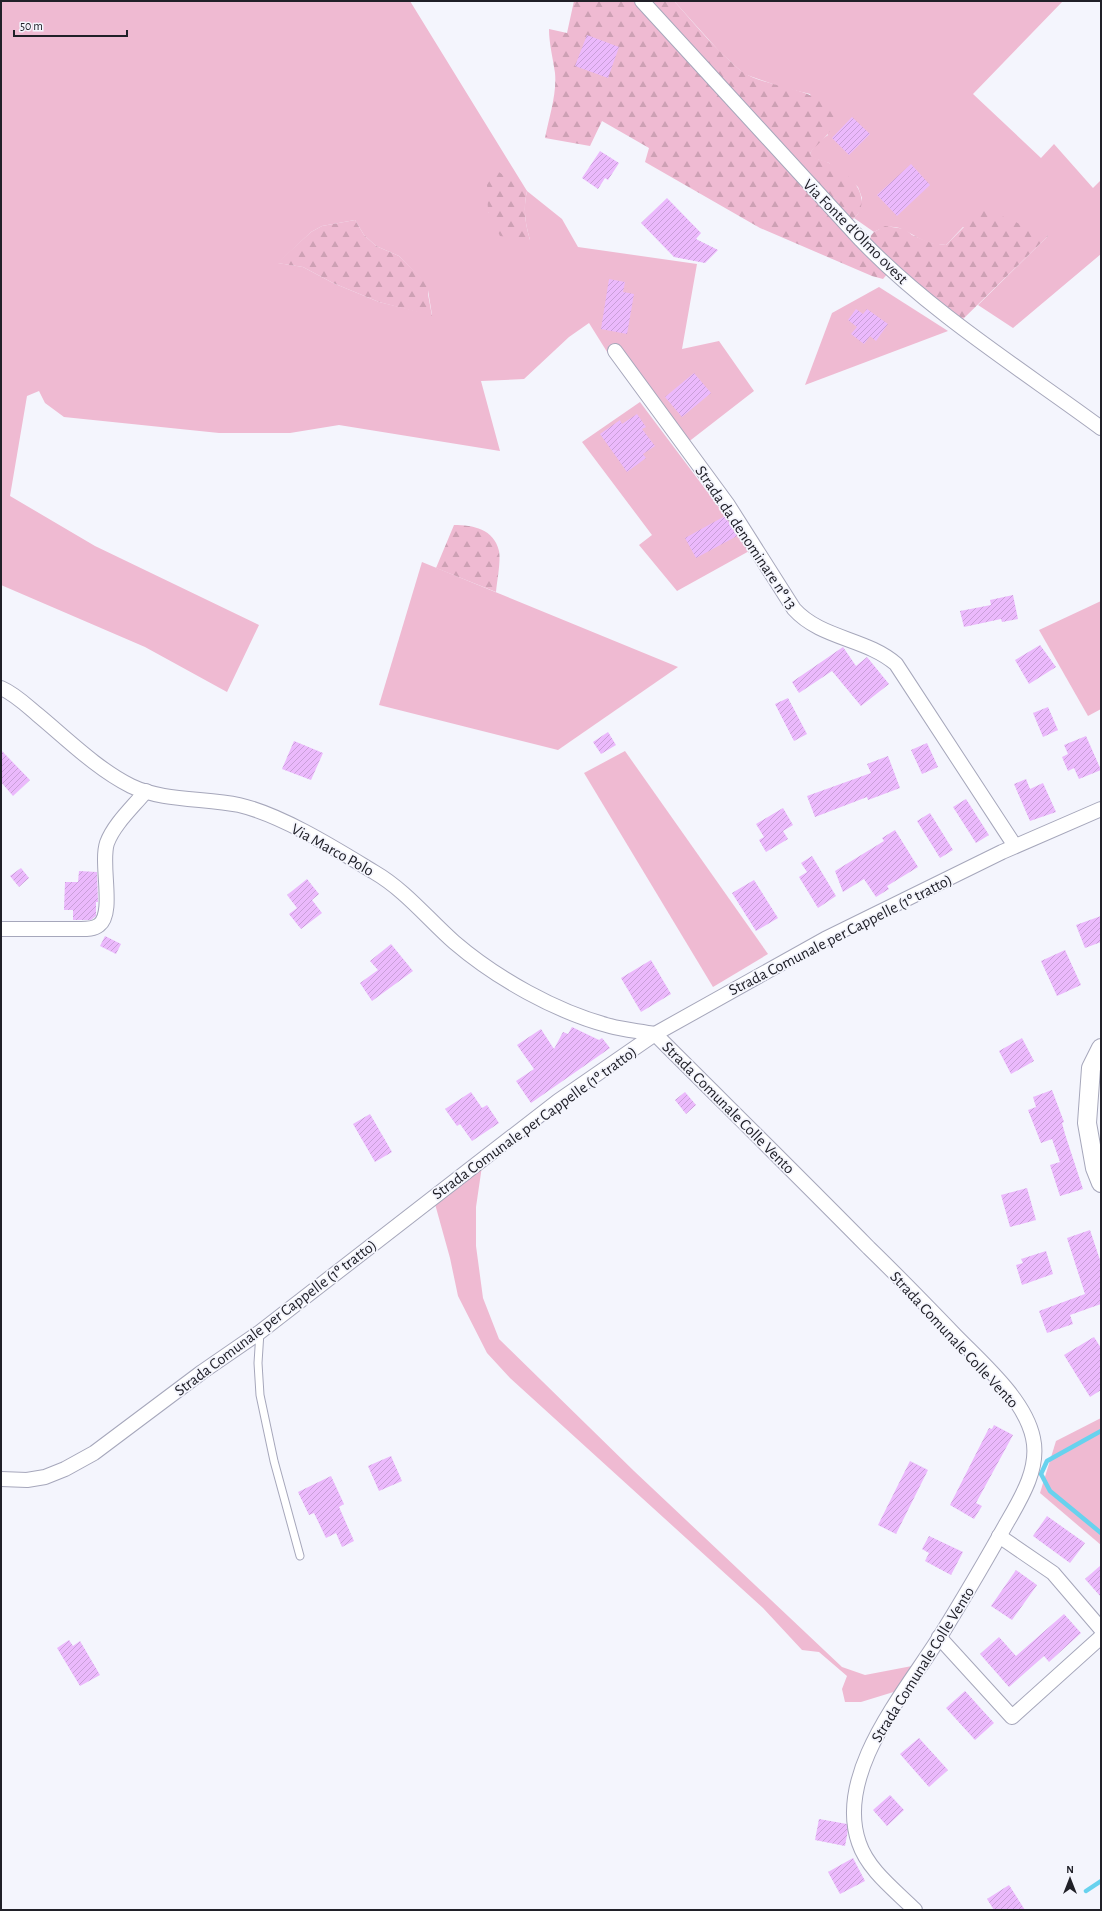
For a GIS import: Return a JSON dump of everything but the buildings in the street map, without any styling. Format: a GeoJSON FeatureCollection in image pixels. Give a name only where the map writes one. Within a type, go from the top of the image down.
{"type":"FeatureCollection","features":[{"type":"Feature","properties":{"kind":"street","name":"Via Fonte d'Olmo ovest"},"geometry":{"type":"LineString","coordinates":[[642,1],[861,240],[887,265],[939,310],[1101,428]]}},
{"type":"Feature","properties":{"kind":"street","name":"Strada da denominare nº 13"},"geometry":{"type":"LineString","coordinates":[[615,351],[732,511],[794,609],[805,619],[824,630],[881,653],[896,664],[1015,846]]}},
{"type":"Feature","properties":{"kind":"street","name":"Via Marco Polo"},"geometry":{"type":"LineString","coordinates":[[1,688],[18,698],[116,776],[133,787],[146,791],[239,806],[260,812],[291,826],[388,880],[466,952],[520,987],[557,1006],[598,1022],[628,1030],[655,1034]]}},
{"type":"Feature","properties":{"kind":"street"},"geometry":{"type":"LineString","coordinates":[[1,929],[81,929],[93,928],[100,924],[105,917],[107,909],[104,865],[107,845],[115,830],[146,791]]}},
{"type":"Feature","properties":{"kind":"street","name":"Strada Comunale per Cappelle (1º tratto)"},"geometry":{"type":"LineString","coordinates":[[1,1479],[27,1480],[45,1477],[85,1459],[103,1447],[202,1372],[260,1332],[558,1101],[655,1034],[809,947],[1015,846],[1101,809]]}},
{"type":"Feature","properties":{"kind":"street","name":"Strada Comunale Colle Vento"},"geometry":{"type":"LineString","coordinates":[[655,1034],[903,1281],[994,1376],[1016,1403],[1032,1431],[1034,1460],[1025,1490],[939,1637],[875,1735],[862,1771],[854,1807],[855,1829],[864,1854],[875,1870],[915,1910]]}},
{"type":"Feature","properties":{"kind":"street"},"geometry":{"type":"LineString","coordinates":[[1101,1048],[1091,1068],[1087,1123],[1096,1168],[1101,1183]]}},
{"type":"Feature","properties":{"kind":"street"},"geometry":{"type":"LineString","coordinates":[[999,1536],[1053,1573],[1101,1629]]}},
{"type":"Feature","properties":{"kind":"street"},"geometry":{"type":"LineString","coordinates":[[939,1637],[1012,1717],[1101,1637]]}},
{"type":"Feature","properties":{"kind":"lane"},"geometry":{"type":"LineString","coordinates":[[260,1332],[258,1363],[260,1395],[274,1461],[300,1556]]}},
{"type":"Feature","properties":{"kind":"green space"},"geometry":{"type":"Polygon","coordinates":[[[1,1],[410,1],[527,191],[562,219],[578,247],[697,264],[682,349],[719,341],[754,391],[687,443],[609,355],[589,323],[569,337],[524,379],[481,381],[500,451],[339,425],[290,433],[219,433],[64,417],[45,403],[39,391],[27,396],[10,496],[95,546],[259,625],[227,692],[145,647],[1,585],[1,1]],[[527,191],[488,212],[530,240],[525,216],[527,191]],[[355,220],[322,226],[311,232],[278,263],[303,267],[333,283],[379,302],[432,315],[427,284],[399,256],[376,246],[364,235],[355,220]]]}},
{"type":"Feature","properties":{"kind":"green space"},"geometry":{"type":"Polygon","coordinates":[[[574,1],[674,1],[715,47],[742,72],[754,78],[810,95],[822,101],[831,109],[835,120],[829,132],[810,153],[816,158],[843,171],[855,183],[859,190],[861,206],[858,214],[849,222],[867,240],[874,232],[885,226],[905,229],[912,235],[931,243],[946,245],[983,208],[1048,236],[961,321],[895,265],[883,279],[872,276],[760,228],[645,162],[649,148],[602,121],[590,146],[545,138],[554,97],[555,81],[549,29],[567,33],[574,1]]]}},
{"type":"Feature","properties":{"kind":"green space"},"geometry":{"type":"Polygon","coordinates":[[[674,1],[1063,1],[973,94],[1041,158],[1054,144],[1093,188],[1101,180],[1101,254],[1013,328],[978,305],[1048,236],[963,227],[946,245],[930,243],[897,227],[883,228],[874,232],[854,218],[858,214],[862,198],[858,187],[829,163],[813,158],[810,153],[817,143],[828,135],[810,94],[781,87],[744,74],[719,51],[674,1]]]}},
{"type":"Feature","properties":{"kind":"green space"},"geometry":{"type":"Polygon","coordinates":[[[496,170],[527,191],[525,216],[530,240],[500,236],[488,212],[487,185],[496,170]]]}},
{"type":"Feature","properties":{"kind":"green space"},"geometry":{"type":"Polygon","coordinates":[[[355,220],[364,235],[376,246],[399,256],[428,284],[428,294],[432,316],[379,302],[333,283],[303,267],[277,263],[311,232],[322,226],[355,220]]]}},
{"type":"Feature","properties":{"kind":"green space"},"geometry":{"type":"Polygon","coordinates":[[[879,287],[948,331],[805,385],[832,313],[879,287]]]}},
{"type":"Feature","properties":{"kind":"green space"},"geometry":{"type":"Polygon","coordinates":[[[640,402],[751,550],[677,591],[639,545],[652,535],[582,442],[640,402]]]}},
{"type":"Feature","properties":{"kind":"green space"},"geometry":{"type":"Polygon","coordinates":[[[454,525],[475,527],[488,533],[493,538],[499,551],[500,560],[496,592],[436,568],[454,525]]]}},
{"type":"Feature","properties":{"kind":"green space"},"geometry":{"type":"Polygon","coordinates":[[[422,562],[678,667],[558,750],[379,705],[422,562]]]}},
{"type":"Feature","properties":{"kind":"green space"},"geometry":{"type":"Polygon","coordinates":[[[1101,601],[1101,709],[1088,716],[1039,630],[1101,601]]]}},
{"type":"Feature","properties":{"kind":"green space"},"geometry":{"type":"Polygon","coordinates":[[[625,751],[768,954],[713,987],[584,773],[625,751]]]}},
{"type":"Feature","properties":{"kind":"green space"},"geometry":{"type":"Polygon","coordinates":[[[482,1166],[476,1207],[476,1246],[483,1298],[499,1339],[634,1471],[842,1667],[865,1675],[912,1666],[900,1690],[861,1702],[845,1702],[842,1689],[847,1676],[819,1652],[802,1650],[763,1608],[510,1378],[487,1353],[458,1296],[450,1258],[435,1204],[482,1166]]]}},
{"type":"Feature","properties":{"kind":"green space"},"geometry":{"type":"Polygon","coordinates":[[[1101,1418],[1101,1545],[1040,1493],[1056,1441],[1101,1418]]]}},
{"type":"Feature","properties":{"kind":"waterway"},"geometry":{"type":"LineString","coordinates":[[1101,1431],[1047,1461],[1041,1474],[1050,1491],[1101,1533]]}},
{"type":"Feature","properties":{"kind":"waterway"},"geometry":{"type":"LineString","coordinates":[[1086,1891],[1101,1881]]}}]}
